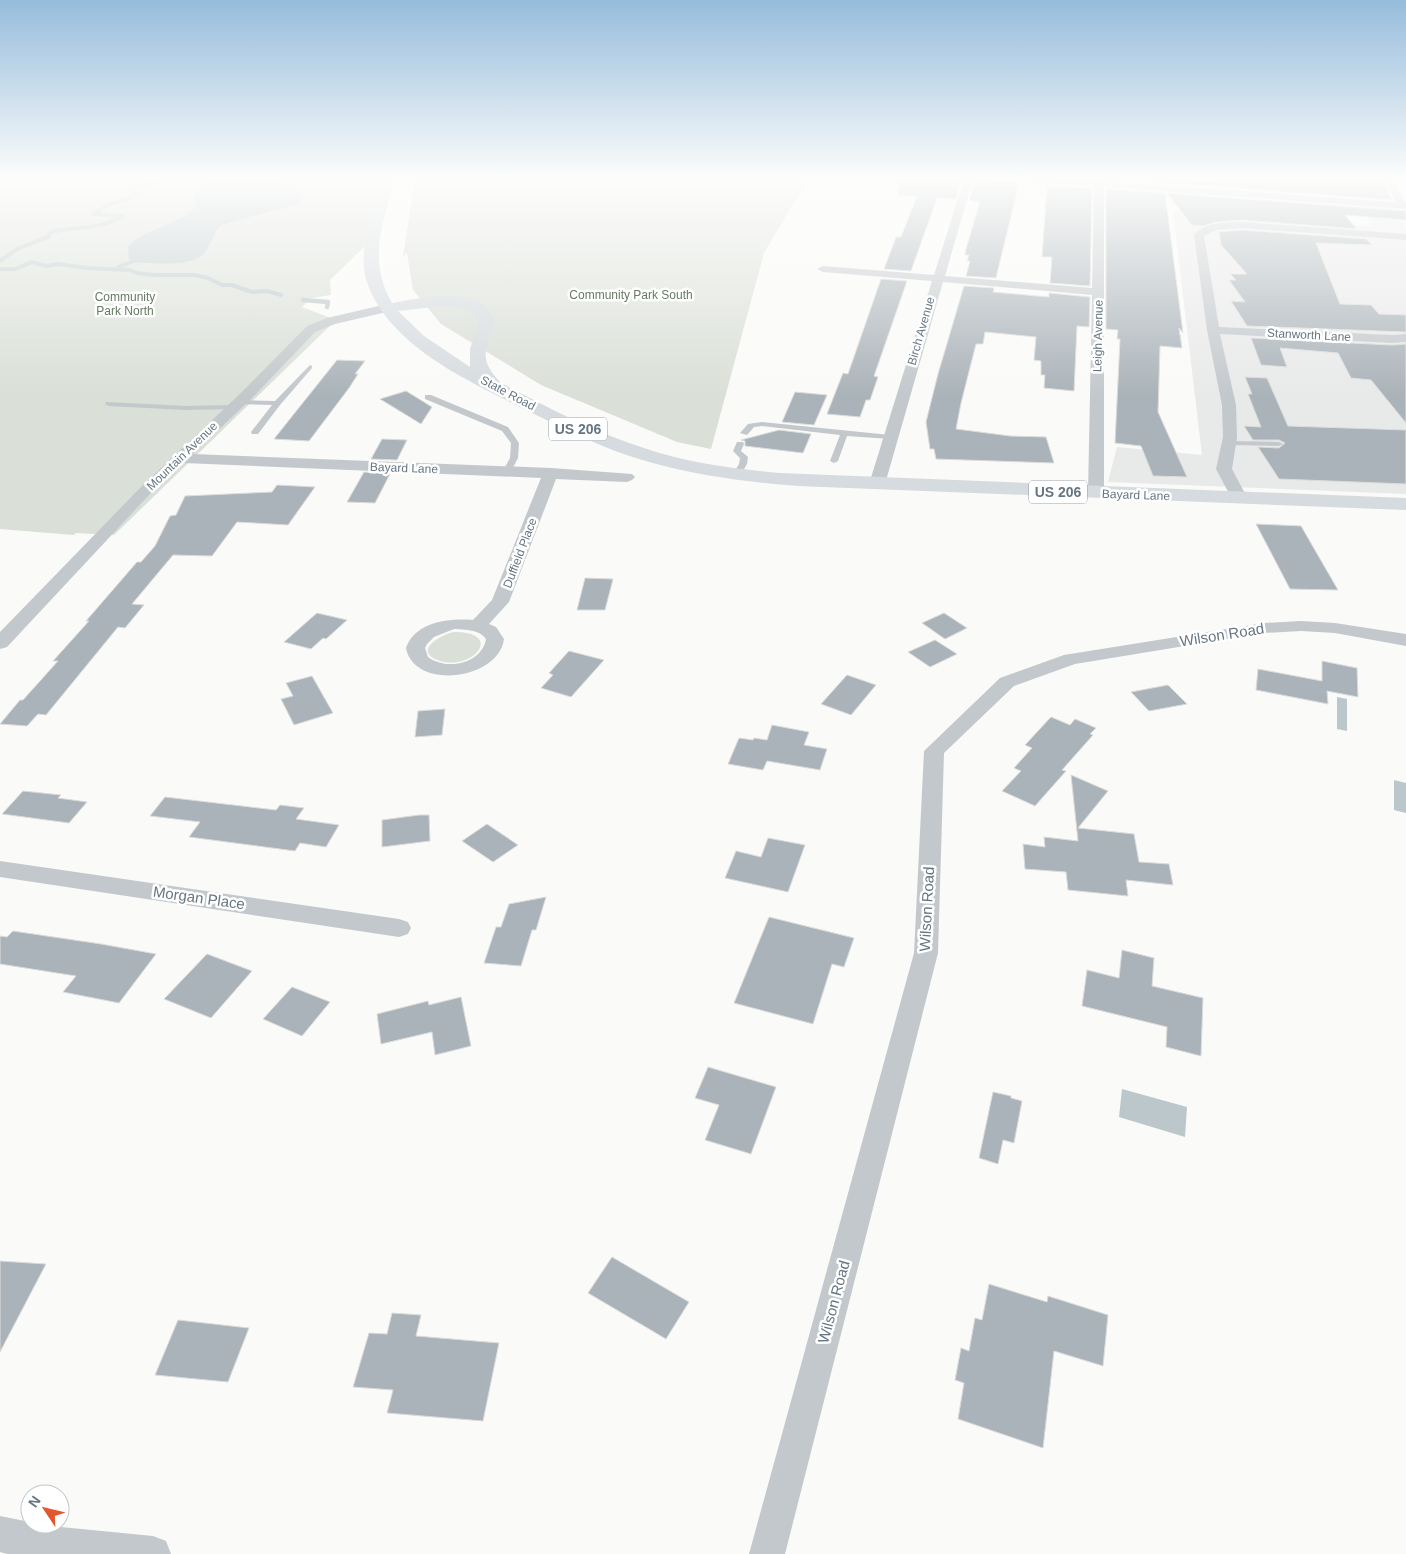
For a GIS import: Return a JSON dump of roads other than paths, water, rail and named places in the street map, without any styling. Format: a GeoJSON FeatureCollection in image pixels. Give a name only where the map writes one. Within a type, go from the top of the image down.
{"type":"FeatureCollection","features":[{"type":"Feature","properties":{"kind":"highway","name":"State Road"},"geometry":{"type":"LineString","coordinates":[[373,252],[371,266],[373,280],[387,308],[406,328],[429,347],[497,388],[588,434],[620,447],[691,466],[738,474],[806,481]]}},
{"type":"Feature","properties":{"kind":"highway"},"geometry":{"type":"LineString","coordinates":[[387,308],[418,302],[441,301],[462,303],[482,311],[488,321],[476,359],[478,368],[484,378],[497,388]]}},
{"type":"Feature","properties":{"kind":"highway","name":"Bayard Lane"},"geometry":{"type":"LineString","coordinates":[[806,481],[1406,504]]}},
{"type":"Feature","properties":{"kind":"street","name":"Birch Avenue"},"geometry":{"type":"LineString","coordinates":[[877,484],[946,252]]}},
{"type":"Feature","properties":{"kind":"street","name":"Leigh Avenue"},"geometry":{"type":"LineString","coordinates":[[1096,493],[1099,252]]}},
{"type":"Feature","properties":{"kind":"street"},"geometry":{"type":"LineString","coordinates":[[1201,252],[1213,330],[1229,405],[1229,443],[1224,470],[1240,499]]}},
{"type":"Feature","properties":{"kind":"street"},"geometry":{"type":"LineString","coordinates":[[822,269],[1099,292]]}},
{"type":"Feature","properties":{"kind":"street","name":"Mountain Avenue"},"geometry":{"type":"LineString","coordinates":[[0,643],[144,492],[311,329],[331,320],[387,308]]}},
{"type":"Feature","properties":{"kind":"street","name":"Stanworth Lane"},"geometry":{"type":"LineString","coordinates":[[1213,330],[1406,338]]}},
{"type":"Feature","properties":{"kind":"street","name":"Bayard Lane"},"geometry":{"type":"LineString","coordinates":[[180,458],[302,465],[507,471],[627,477]]}},
{"type":"Feature","properties":{"kind":"street","name":"Duffield Place"},"geometry":{"type":"LineString","coordinates":[[477,626],[500,602],[551,473]]}},
{"type":"Feature","properties":{"kind":"street","name":"Wilson Road"},"geometry":{"type":"LineString","coordinates":[[768,1554],[926,953],[934,751],[1007,682],[1071,659],[1264,628],[1300,626],[1335,628],[1406,640]]}},
{"type":"Feature","properties":{"kind":"street","name":"Morgan Place"},"geometry":{"type":"LineString","coordinates":[[0,869],[399,928]]}},
{"type":"Feature","properties":{"kind":"street"},"geometry":{"type":"LineString","coordinates":[[0,1534],[79,1550],[153,1554]]}},
{"type":"Feature","properties":{"kind":"lane"},"geometry":{"type":"LineString","coordinates":[[255,432],[310,367]]}},
{"type":"Feature","properties":{"kind":"lane"},"geometry":{"type":"LineString","coordinates":[[428,397],[504,429],[515,443],[514,458],[507,471]]}},
{"type":"Feature","properties":{"kind":"lane"},"geometry":{"type":"LineString","coordinates":[[109,404],[185,408],[236,404],[278,404]]}},
{"type":"Feature","properties":{"kind":"lane"},"geometry":{"type":"LineString","coordinates":[[744,433],[753,424],[762,424],[890,437]]}},
{"type":"Feature","properties":{"kind":"lane"},"geometry":{"type":"LineString","coordinates":[[834,462],[844,433]]}},
{"type":"Feature","properties":{"kind":"lane"},"geometry":{"type":"LineString","coordinates":[[1229,443],[1279,444]]}},
{"type":"Feature","properties":{"kind":"lane"},"geometry":{"type":"LineString","coordinates":[[738,474],[744,457],[737,451],[740,444]]}},
{"type":"Feature","properties":{"kind":"waterway"},"geometry":{"type":"LineString","coordinates":[[0,261],[13,252]]}},
{"type":"Feature","properties":{"kind":"waterway"},"geometry":{"type":"LineString","coordinates":[[118,267],[142,258]]}},
{"type":"Feature","properties":{"kind":"waterway"},"geometry":{"type":"LineString","coordinates":[[0,269],[15,269],[32,262],[46,266],[58,264],[87,268],[130,270],[137,273],[154,275],[194,275],[208,278],[222,285],[232,285],[252,292],[267,291],[281,295]]}},
{"type":"Feature","properties":{"kind":"waterway"},"geometry":{"type":"LineString","coordinates":[[303,300],[328,302],[327,307]]}},
{"type":"Feature","properties":{"kind":"park label","name":"Community Park South"},"geometry":{"type":"Point","coordinates":[631,295]}},
{"type":"Feature","properties":{"kind":"park label","name":"Community Park North"},"geometry":{"type":"Point","coordinates":[125,304]}}]}
